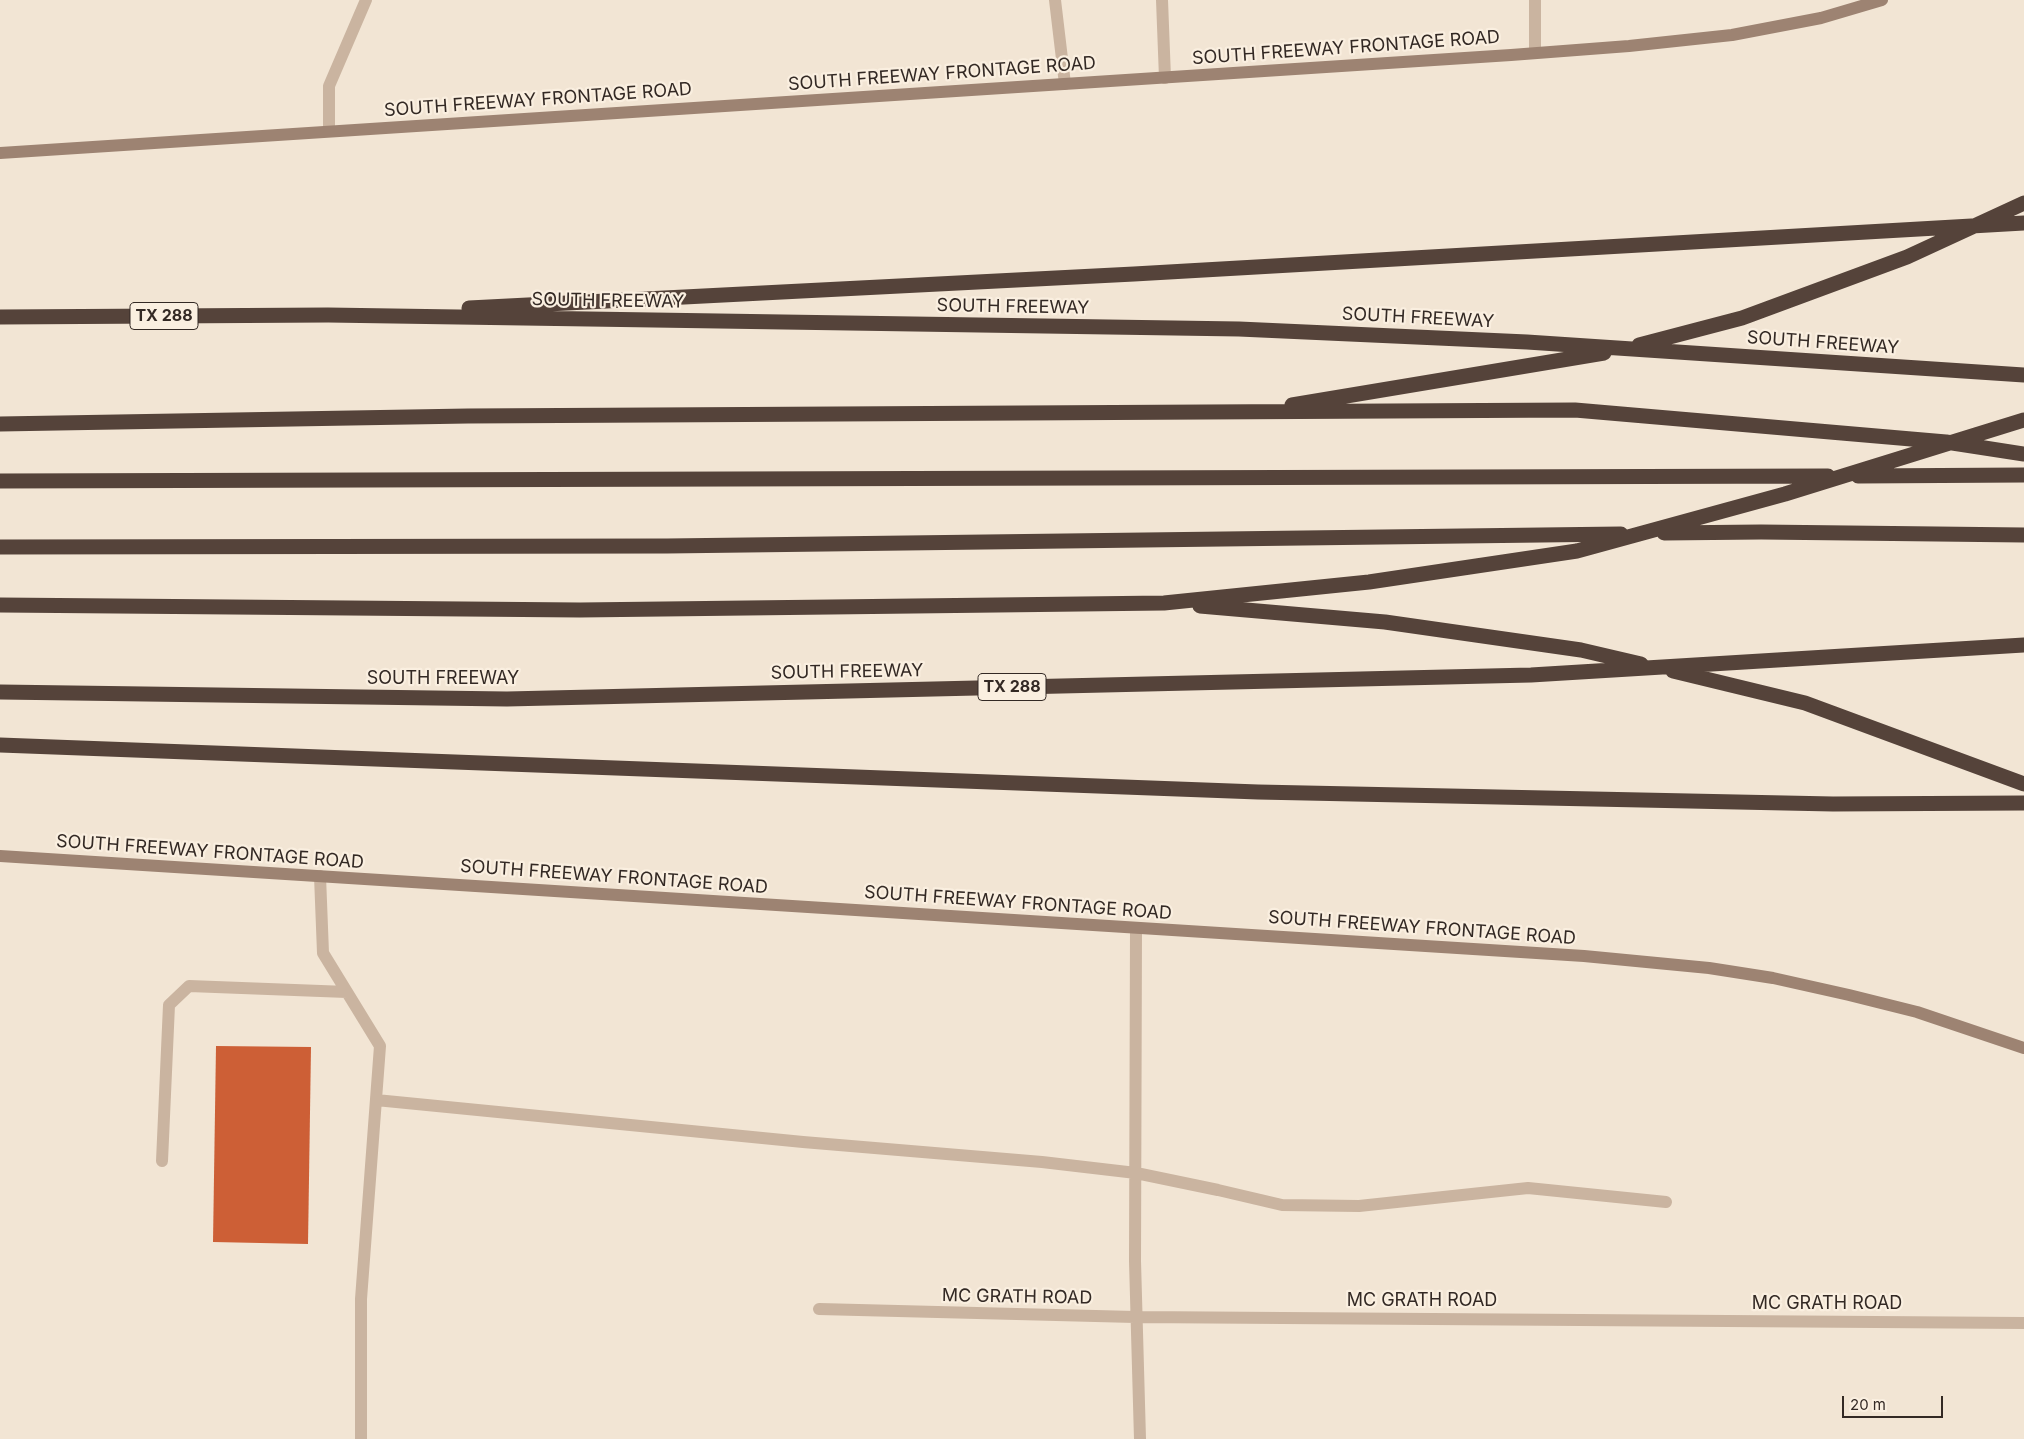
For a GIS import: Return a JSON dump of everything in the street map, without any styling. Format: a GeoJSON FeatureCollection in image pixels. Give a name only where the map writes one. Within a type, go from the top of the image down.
{"type":"FeatureCollection","features":[{"type":"Feature","properties":{"kind":"highway"},"geometry":{"type":"LineString","coordinates":[[1243,413],[1610,352],[1742,318],[1907,256],[2024,203]]}},
{"type":"Feature","properties":{"kind":"highway"},"geometry":{"type":"LineString","coordinates":[[328,315],[1134,274],[2024,223]]}},
{"type":"Feature","properties":{"kind":"highway","name":"SOUTH FREEWAY"},"geometry":{"type":"LineString","coordinates":[[0,317],[328,315],[1238,329],[1527,342],[2024,375]]}},
{"type":"Feature","properties":{"kind":"highway"},"geometry":{"type":"LineString","coordinates":[[0,424],[478,416],[1142,414],[1575,410],[1946,442],[2024,454]]}},
{"type":"Feature","properties":{"kind":"highway"},"geometry":{"type":"LineString","coordinates":[[0,605],[580,610],[1164,602],[1369,582],[1577,551],[1785,494],[2024,420]]}},
{"type":"Feature","properties":{"kind":"highway"},"geometry":{"type":"LineString","coordinates":[[0,481],[2024,475]]}},
{"type":"Feature","properties":{"kind":"highway"},"geometry":{"type":"LineString","coordinates":[[0,547],[667,546],[1761,532],[2024,535]]}},
{"type":"Feature","properties":{"kind":"highway"},"geometry":{"type":"LineString","coordinates":[[1164,602],[1384,622],[1581,650],[1805,703],[2024,784]]}},
{"type":"Feature","properties":{"kind":"highway","name":"SOUTH FREEWAY"},"geometry":{"type":"LineString","coordinates":[[0,692],[507,699],[1521,676],[2024,645]]}},
{"type":"Feature","properties":{"kind":"highway"},"geometry":{"type":"LineString","coordinates":[[0,745],[1258,792],[1833,804],[2024,802]]}},
{"type":"Feature","properties":{"kind":"main road","name":"SOUTH FREEWAY FRONTAGE ROAD"},"geometry":{"type":"LineString","coordinates":[[0,153],[1536,53],[1732,36],[1821,18],[1882,0]]}},
{"type":"Feature","properties":{"kind":"main road","name":"SOUTH FREEWAY FRONTAGE ROAD"},"geometry":{"type":"LineString","coordinates":[[0,856],[1584,956],[1709,968],[1850,994],[1916,1012],[2024,1048]]}},
{"type":"Feature","properties":{"kind":"lane"},"geometry":{"type":"LineString","coordinates":[[329,131],[329,86],[366,0]]}},
{"type":"Feature","properties":{"kind":"lane"},"geometry":{"type":"LineString","coordinates":[[1055,0],[1065,84]]}},
{"type":"Feature","properties":{"kind":"lane"},"geometry":{"type":"LineString","coordinates":[[1162,0],[1165,78]]}},
{"type":"Feature","properties":{"kind":"lane"},"geometry":{"type":"LineString","coordinates":[[1535,0],[1536,53]]}},
{"type":"Feature","properties":{"kind":"lane"},"geometry":{"type":"LineString","coordinates":[[320,876],[323,953],[380,1046],[361,1298],[361,1439]]}},
{"type":"Feature","properties":{"kind":"lane"},"geometry":{"type":"LineString","coordinates":[[1136,928],[1135,1317],[1140,1439]]}},
{"type":"Feature","properties":{"kind":"lane"},"geometry":{"type":"LineString","coordinates":[[162,1161],[169,1006],[189,986],[347,992]]}},
{"type":"Feature","properties":{"kind":"lane"},"geometry":{"type":"LineString","coordinates":[[376,1100],[803,1142],[1042,1162],[1136,1173],[1282,1205],[1359,1206],[1528,1188],[1666,1202]]}},
{"type":"Feature","properties":{"kind":"lane","name":"MC GRATH ROAD"},"geometry":{"type":"LineString","coordinates":[[819,1310],[1135,1317],[2024,1323]]}},
{"type":"Feature","properties":{"kind":"building"},"geometry":{"type":"Polygon","coordinates":[[[216,1046],[311,1047],[308,1244],[213,1242],[216,1046]]]}}]}
